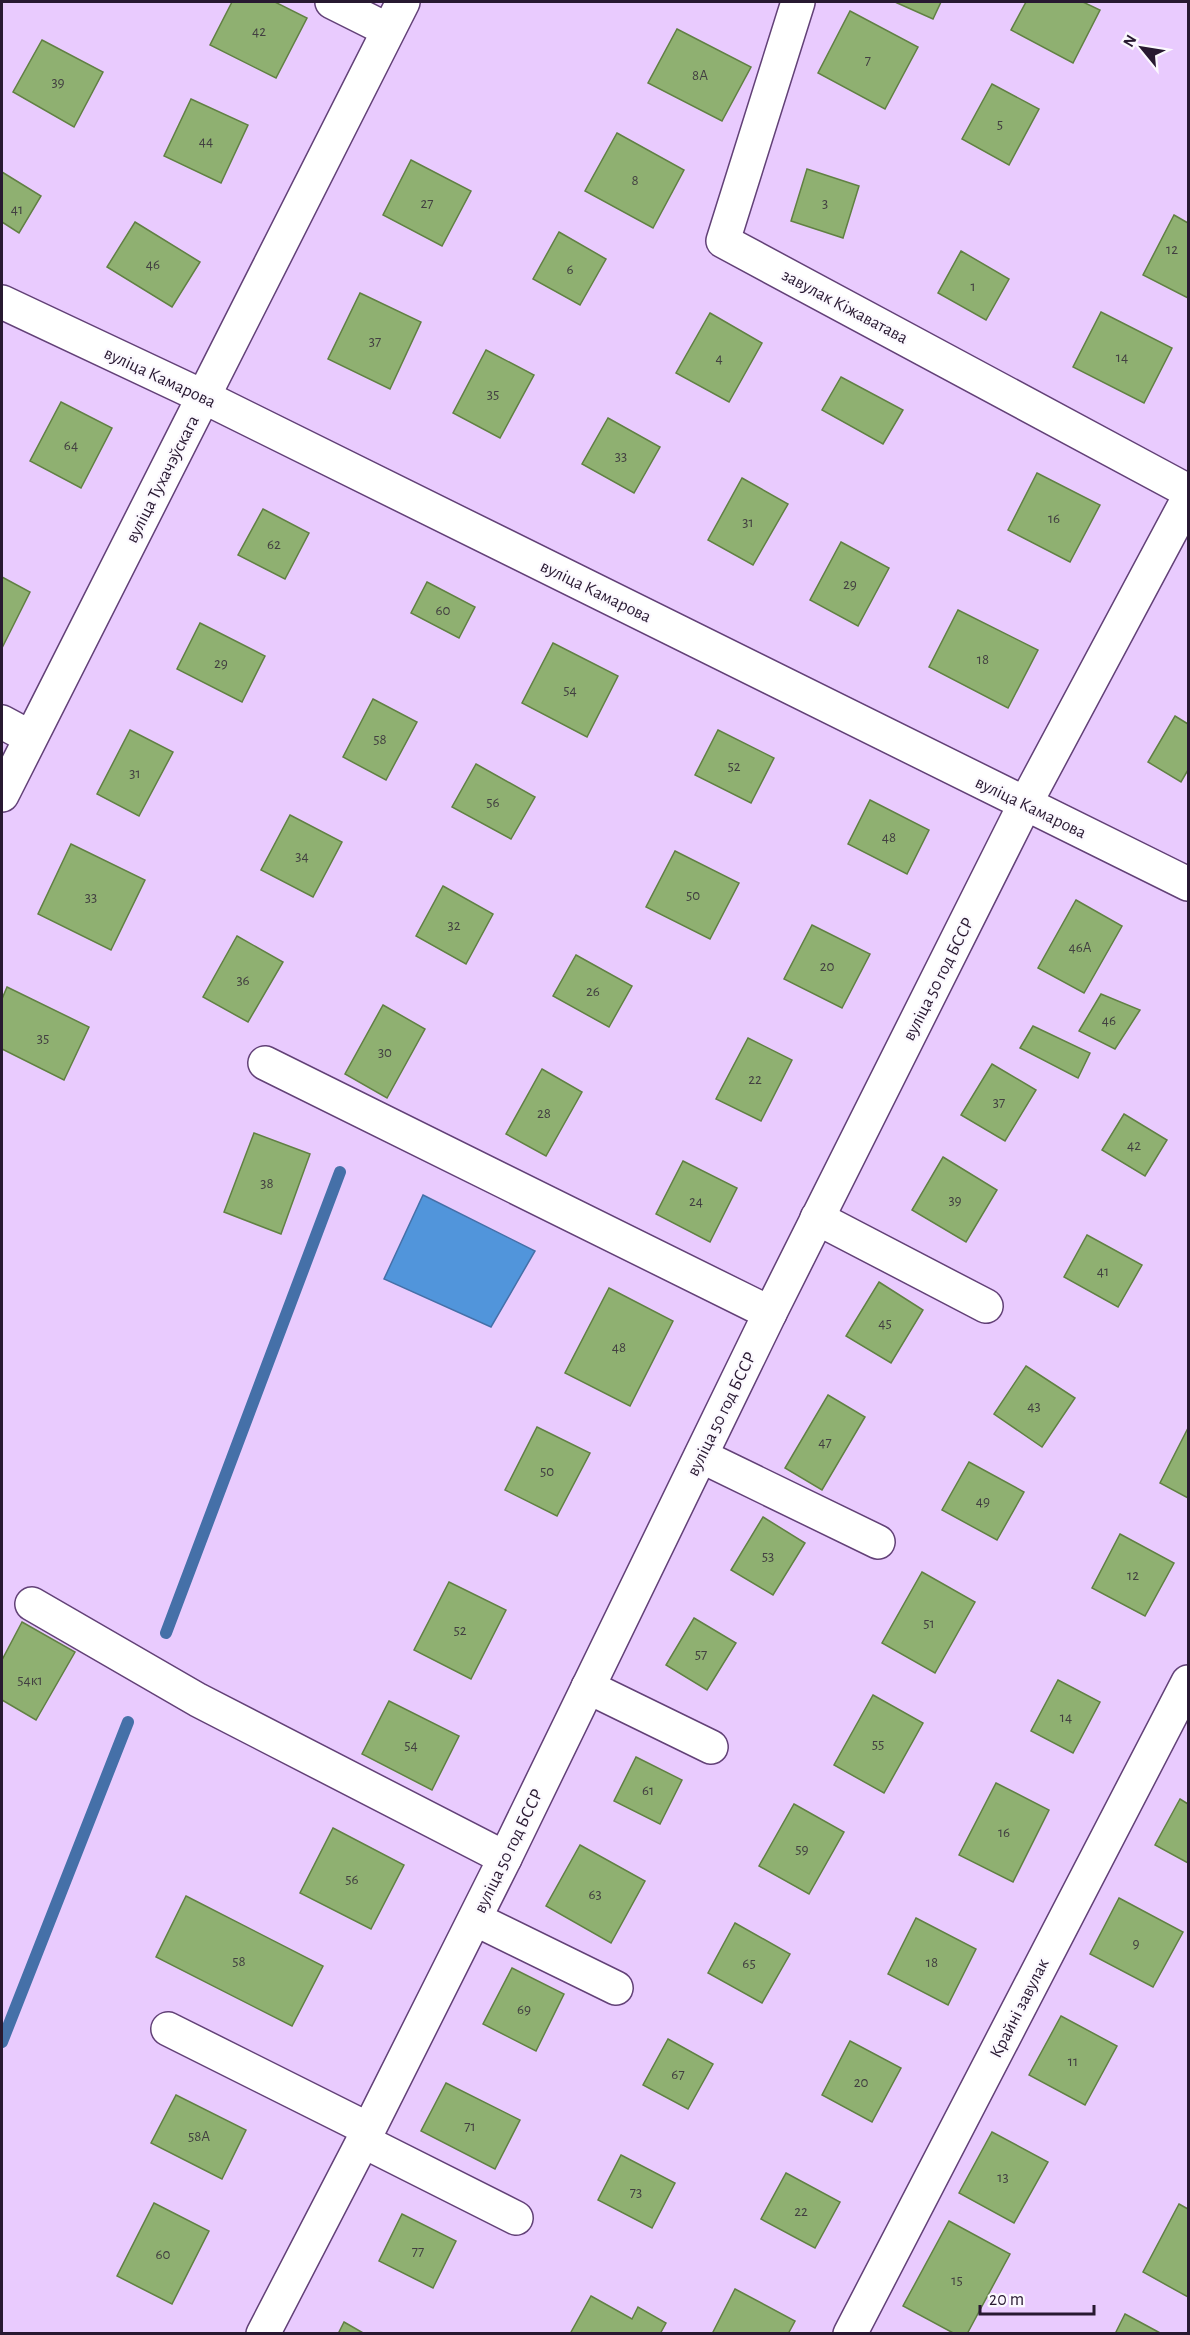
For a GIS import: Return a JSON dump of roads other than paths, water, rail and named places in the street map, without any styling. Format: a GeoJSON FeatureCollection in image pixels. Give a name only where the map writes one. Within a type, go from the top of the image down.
{"type":"FeatureCollection","features":[{"type":"Feature","properties":{"kind":"street"},"geometry":{"type":"LineString","coordinates":[[332,2],[388,30]]}},
{"type":"Feature","properties":{"kind":"street","name":"вуліца Тухачэўскага"},"geometry":{"type":"LineString","coordinates":[[2,795],[16,730],[204,397],[403,2]]}},
{"type":"Feature","properties":{"kind":"street","name":"завулак Кіжаватава"},"geometry":{"type":"LineString","coordinates":[[798,2],[723,241],[1188,491]]}},
{"type":"Feature","properties":{"kind":"street","name":"вуліца Камарова"},"geometry":{"type":"LineString","coordinates":[[2,302],[204,397],[1188,884]]}},
{"type":"Feature","properties":{"kind":"street","name":"вуліца 50 год БССР"},"geometry":{"type":"LineString","coordinates":[[263,2334],[505,1858],[770,1313],[1025,804],[1188,499]]}},
{"type":"Feature","properties":{"kind":"street"},"geometry":{"type":"LineString","coordinates":[[265,1063],[770,1313]]}},
{"type":"Feature","properties":{"kind":"street"},"geometry":{"type":"LineString","coordinates":[[817,1218],[986,1306]]}},
{"type":"Feature","properties":{"kind":"street"},"geometry":{"type":"LineString","coordinates":[[700,1456],[878,1542]]}},
{"type":"Feature","properties":{"kind":"street"},"geometry":{"type":"LineString","coordinates":[[32,1604],[198,1700],[505,1858]]}},
{"type":"Feature","properties":{"kind":"street","name":"Крайні завулак"},"geometry":{"type":"LineString","coordinates":[[850,2334],[1188,1682]]}},
{"type":"Feature","properties":{"kind":"street"},"geometry":{"type":"LineString","coordinates":[[588,1687],[711,1747]]}},
{"type":"Feature","properties":{"kind":"street"},"geometry":{"type":"LineString","coordinates":[[474,1919],[616,1988]]}},
{"type":"Feature","properties":{"kind":"street"},"geometry":{"type":"LineString","coordinates":[[168,2029],[516,2218]]}},
{"type":"Feature","properties":{"kind":"water"},"geometry":{"type":"Polygon","coordinates":[[[423,1195],[535,1251],[491,1327],[384,1279],[423,1195]]]}},
{"type":"Feature","properties":{"kind":"waterway"},"geometry":{"type":"LineString","coordinates":[[166,1633],[340,1172]]}},
{"type":"Feature","properties":{"kind":"waterway"},"geometry":{"type":"LineString","coordinates":[[2,2042],[128,1722]]}}]}
